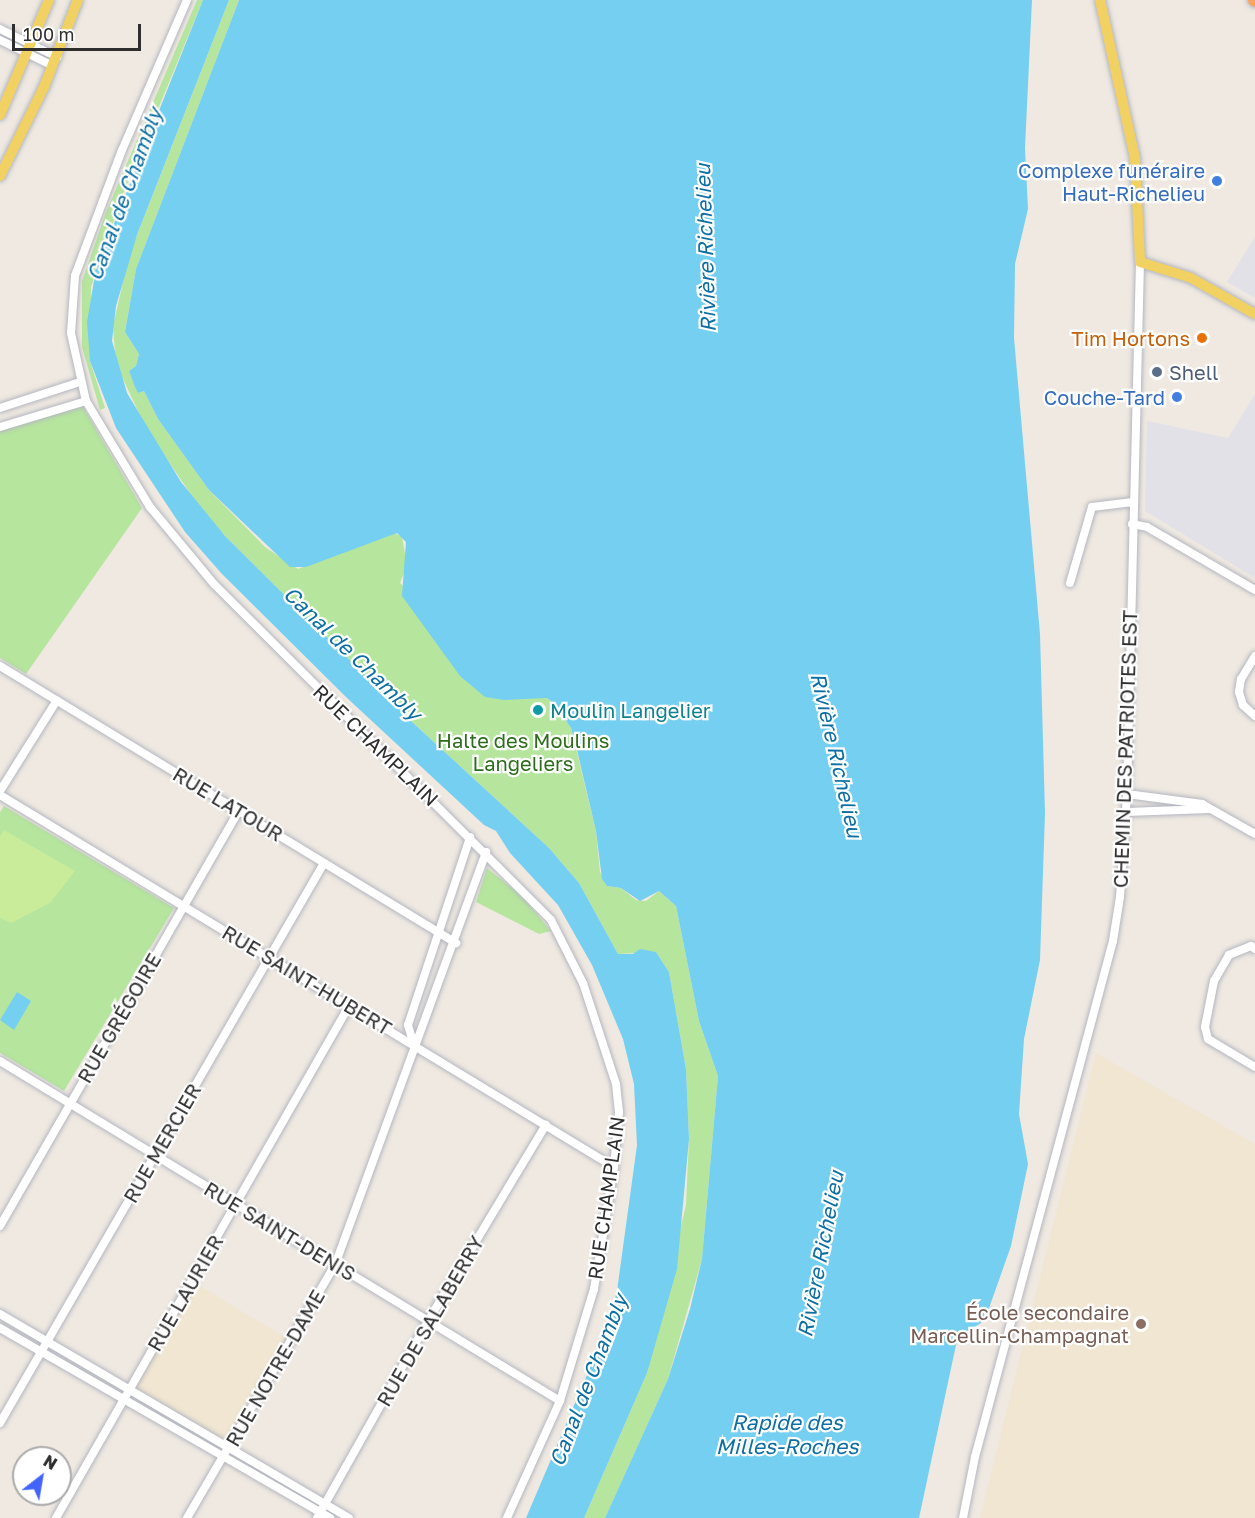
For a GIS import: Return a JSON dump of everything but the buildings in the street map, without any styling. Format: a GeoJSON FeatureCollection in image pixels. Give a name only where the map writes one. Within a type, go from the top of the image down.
{"type":"FeatureCollection","features":[{"type":"Feature","properties":{"kind":"main road"},"geometry":{"type":"LineString","coordinates":[[0,115],[48,0]]}},
{"type":"Feature","properties":{"kind":"main road"},"geometry":{"type":"LineString","coordinates":[[0,174],[4,161],[55,62],[78,0]]}},
{"type":"Feature","properties":{"kind":"main road","name":"CHEMIN DES PATRIOTES EST"},"geometry":{"type":"LineString","coordinates":[[1100,0],[1135,158],[1140,262]]}},
{"type":"Feature","properties":{"kind":"main road"},"geometry":{"type":"LineString","coordinates":[[1140,262],[1191,278],[1255,314]]}},
{"type":"Feature","properties":{"kind":"street","name":"RUE CHAMPLAIN"},"geometry":{"type":"LineString","coordinates":[[187,0],[77,267],[71,323],[80,382],[86,401],[123,468],[190,558],[486,852],[551,920],[583,983],[616,1084],[619,1112],[614,1167],[594,1288],[560,1401],[507,1518]]}},
{"type":"Feature","properties":{"kind":"street"},"geometry":{"type":"LineString","coordinates":[[0,29],[28,51]]}},
{"type":"Feature","properties":{"kind":"street"},"geometry":{"type":"LineString","coordinates":[[0,40],[55,62]]}},
{"type":"Feature","properties":{"kind":"street","name":"CHEMIN DES PATRIOTES EST"},"geometry":{"type":"LineString","coordinates":[[963,1518],[975,1457],[1113,941],[1128,794],[1132,524],[1140,262]]}},
{"type":"Feature","properties":{"kind":"street"},"geometry":{"type":"LineString","coordinates":[[0,408],[80,382]]}},
{"type":"Feature","properties":{"kind":"street"},"geometry":{"type":"LineString","coordinates":[[0,427],[86,401]]}},
{"type":"Feature","properties":{"kind":"street"},"geometry":{"type":"LineString","coordinates":[[1070,583],[1092,507],[1133,502]]}},
{"type":"Feature","properties":{"kind":"street"},"geometry":{"type":"LineString","coordinates":[[1132,524],[1147,527],[1255,590]]}},
{"type":"Feature","properties":{"kind":"street"},"geometry":{"type":"LineString","coordinates":[[1255,656],[1241,679],[1239,692],[1243,705],[1255,716]]}},
{"type":"Feature","properties":{"kind":"street","name":"RUE LATOUR"},"geometry":{"type":"LineString","coordinates":[[0,666],[456,943]]}},
{"type":"Feature","properties":{"kind":"street"},"geometry":{"type":"LineString","coordinates":[[0,793],[57,700]]}},
{"type":"Feature","properties":{"kind":"street","name":"RUE SAINT-HUBERT"},"geometry":{"type":"LineString","coordinates":[[0,793],[614,1167]]}},
{"type":"Feature","properties":{"kind":"street"},"geometry":{"type":"LineString","coordinates":[[1128,794],[1181,799],[1208,809],[1255,834]]}},
{"type":"Feature","properties":{"kind":"street"},"geometry":{"type":"LineString","coordinates":[[1127,812],[1208,809]]}},
{"type":"Feature","properties":{"kind":"street","name":"RUE GRÉGOIRE"},"geometry":{"type":"LineString","coordinates":[[0,1226],[239,811]]}},
{"type":"Feature","properties":{"kind":"street","name":"RUE NOTRE-DAME"},"geometry":{"type":"LineString","coordinates":[[414,1045],[408,1025],[441,934],[470,837]]}},
{"type":"Feature","properties":{"kind":"street","name":"RUE NOTRE-DAME"},"geometry":{"type":"LineString","coordinates":[[187,1518],[335,1265],[414,1045],[423,1032],[456,943],[486,852]]}},
{"type":"Feature","properties":{"kind":"street","name":"RUE MERCIER"},"geometry":{"type":"LineString","coordinates":[[0,1423],[324,863]]}},
{"type":"Feature","properties":{"kind":"street"},"geometry":{"type":"LineString","coordinates":[[1255,949],[1251,946],[1229,955],[1214,981],[1205,1027],[1208,1039],[1255,1067]]}},
{"type":"Feature","properties":{"kind":"street","name":"RUE LAURIER"},"geometry":{"type":"LineString","coordinates":[[56,1518],[349,1006]]}},
{"type":"Feature","properties":{"kind":"street","name":"RUE SAINT-DENIS"},"geometry":{"type":"LineString","coordinates":[[0,1061],[560,1401]]}},
{"type":"Feature","properties":{"kind":"street","name":"RUE DE SALABERRY"},"geometry":{"type":"LineString","coordinates":[[320,1511],[428,1321],[546,1125]]}},
{"type":"Feature","properties":{"kind":"street"},"geometry":{"type":"LineString","coordinates":[[0,1314],[228,1448],[330,1518]]}},
{"type":"Feature","properties":{"kind":"street"},"geometry":{"type":"LineString","coordinates":[[0,1328],[320,1511],[349,1518]]}},
{"type":"Feature","properties":{"kind":"shaded area"},"geometry":{"type":"Polygon","coordinates":[[[1255,237],[1255,298],[1227,282],[1255,237]]]}},
{"type":"Feature","properties":{"kind":"shaded area"},"geometry":{"type":"Polygon","coordinates":[[[1255,394],[1255,578],[1145,511],[1147,421],[1228,438],[1255,394]]]}},
{"type":"Feature","properties":{"kind":"shaded area","name":"École secondaire Marcellin-Champagnat"},"geometry":{"type":"Polygon","coordinates":[[[1096,1053],[1255,1144],[1255,1518],[980,1518],[1096,1053]]]}},
{"type":"Feature","properties":{"kind":"shaded area"},"geometry":{"type":"Polygon","coordinates":[[[192,1281],[291,1341],[228,1448],[129,1390],[192,1281]]]}},
{"type":"Feature","properties":{"kind":"green space"},"geometry":{"type":"Polygon","coordinates":[[[197,0],[203,0],[123,194],[91,287],[90,361],[105,408],[100,410],[82,347],[82,281],[106,212],[197,0]]]}},
{"type":"Feature","properties":{"kind":"green space","name":"Halte des Moulins Langeliers"},"geometry":{"type":"Polygon","coordinates":[[[229,0],[239,0],[136,269],[125,332],[139,354],[136,366],[129,371],[138,393],[144,391],[158,419],[209,490],[265,547],[298,569],[393,532],[402,537],[407,565],[400,583],[530,697],[547,698],[554,703],[571,728],[596,831],[600,872],[607,886],[621,888],[636,900],[646,901],[659,891],[676,906],[699,1021],[718,1076],[702,1259],[668,1379],[605,1518],[584,1518],[647,1373],[686,1205],[689,1139],[686,1069],[669,972],[656,952],[618,954],[579,883],[549,848],[411,721],[225,536],[200,508],[146,428],[116,364],[113,326],[129,256],[229,0]]]}},
{"type":"Feature","properties":{"kind":"green space"},"geometry":{"type":"Polygon","coordinates":[[[82,405],[142,508],[26,674],[0,658],[0,431],[82,405]]]}},
{"type":"Feature","properties":{"kind":"green space"},"geometry":{"type":"Polygon","coordinates":[[[4,806],[174,908],[64,1091],[0,1053],[0,812],[4,806]]]}},
{"type":"Feature","properties":{"kind":"green space"},"geometry":{"type":"Polygon","coordinates":[[[4,830],[75,871],[50,903],[11,923],[0,918],[0,837],[4,830]]]}},
{"type":"Feature","properties":{"kind":"green space"},"geometry":{"type":"Polygon","coordinates":[[[487,868],[522,896],[551,931],[539,934],[476,902],[487,868]]]}},
{"type":"Feature","properties":{"kind":"water","name":"Canal de Chambly"},"geometry":{"type":"Polygon","coordinates":[[[203,0],[229,0],[137,235],[116,306],[112,341],[127,393],[181,482],[225,536],[411,721],[549,848],[579,883],[618,954],[633,954],[640,949],[656,952],[669,972],[686,1069],[689,1139],[677,1269],[647,1373],[584,1518],[526,1518],[607,1328],[617,1291],[637,1145],[634,1084],[623,1039],[592,965],[558,905],[510,853],[496,831],[484,825],[346,697],[222,574],[185,532],[116,428],[90,361],[87,322],[96,269],[203,0]]]}},
{"type":"Feature","properties":{"kind":"water"},"geometry":{"type":"Polygon","coordinates":[[[239,0],[1032,0],[1025,148],[1028,209],[1015,264],[1014,338],[1040,634],[1045,813],[1040,960],[1024,1039],[1019,1114],[1028,1164],[1011,1246],[988,1311],[981,1323],[961,1335],[956,1345],[919,1518],[605,1518],[668,1379],[690,1309],[702,1259],[718,1076],[699,1021],[676,906],[659,891],[640,901],[621,888],[607,886],[602,879],[596,831],[576,746],[571,728],[554,703],[547,698],[504,700],[485,697],[460,676],[402,596],[406,542],[397,533],[306,567],[290,567],[209,490],[158,419],[144,391],[138,393],[135,387],[129,371],[136,366],[139,354],[125,332],[136,269],[239,0]]]}},
{"type":"Feature","properties":{"kind":"water"},"geometry":{"type":"Polygon","coordinates":[[[17,992],[31,1001],[14,1030],[0,1020],[17,992]]]}},
{"type":"Feature","properties":{"kind":"place","name":"Complexe funéraire Haut-Richelieu"},"geometry":{"type":"Point","coordinates":[1217,181]}},
{"type":"Feature","properties":{"kind":"place","name":"Tim Hortons"},"geometry":{"type":"Point","coordinates":[1202,338]}},
{"type":"Feature","properties":{"kind":"place","name":"Shell"},"geometry":{"type":"Point","coordinates":[1157,372]}},
{"type":"Feature","properties":{"kind":"place","name":"Couche-Tard"},"geometry":{"type":"Point","coordinates":[1177,397]}},
{"type":"Feature","properties":{"kind":"place","name":"Moulin Langelier"},"geometry":{"type":"Point","coordinates":[538,710]}},
{"type":"Feature","properties":{"kind":"place","name":"École secondaire Marcellin-Champagnat"},"geometry":{"type":"Point","coordinates":[1141,1324]}},
{"type":"Feature","properties":{"kind":"water label","name":"Rivière Richelieu"},"geometry":{"type":"Point","coordinates":[705,248]}},
{"type":"Feature","properties":{"kind":"water label","name":"Rivière Richelieu"},"geometry":{"type":"Point","coordinates":[837,755]}},
{"type":"Feature","properties":{"kind":"water label","name":"Rivière Richelieu"},"geometry":{"type":"Point","coordinates":[820,1254]}},
{"type":"Feature","properties":{"kind":"water label","name":"Rapide des Milles-Roches"},"geometry":{"type":"Point","coordinates":[787,1434]}}]}
